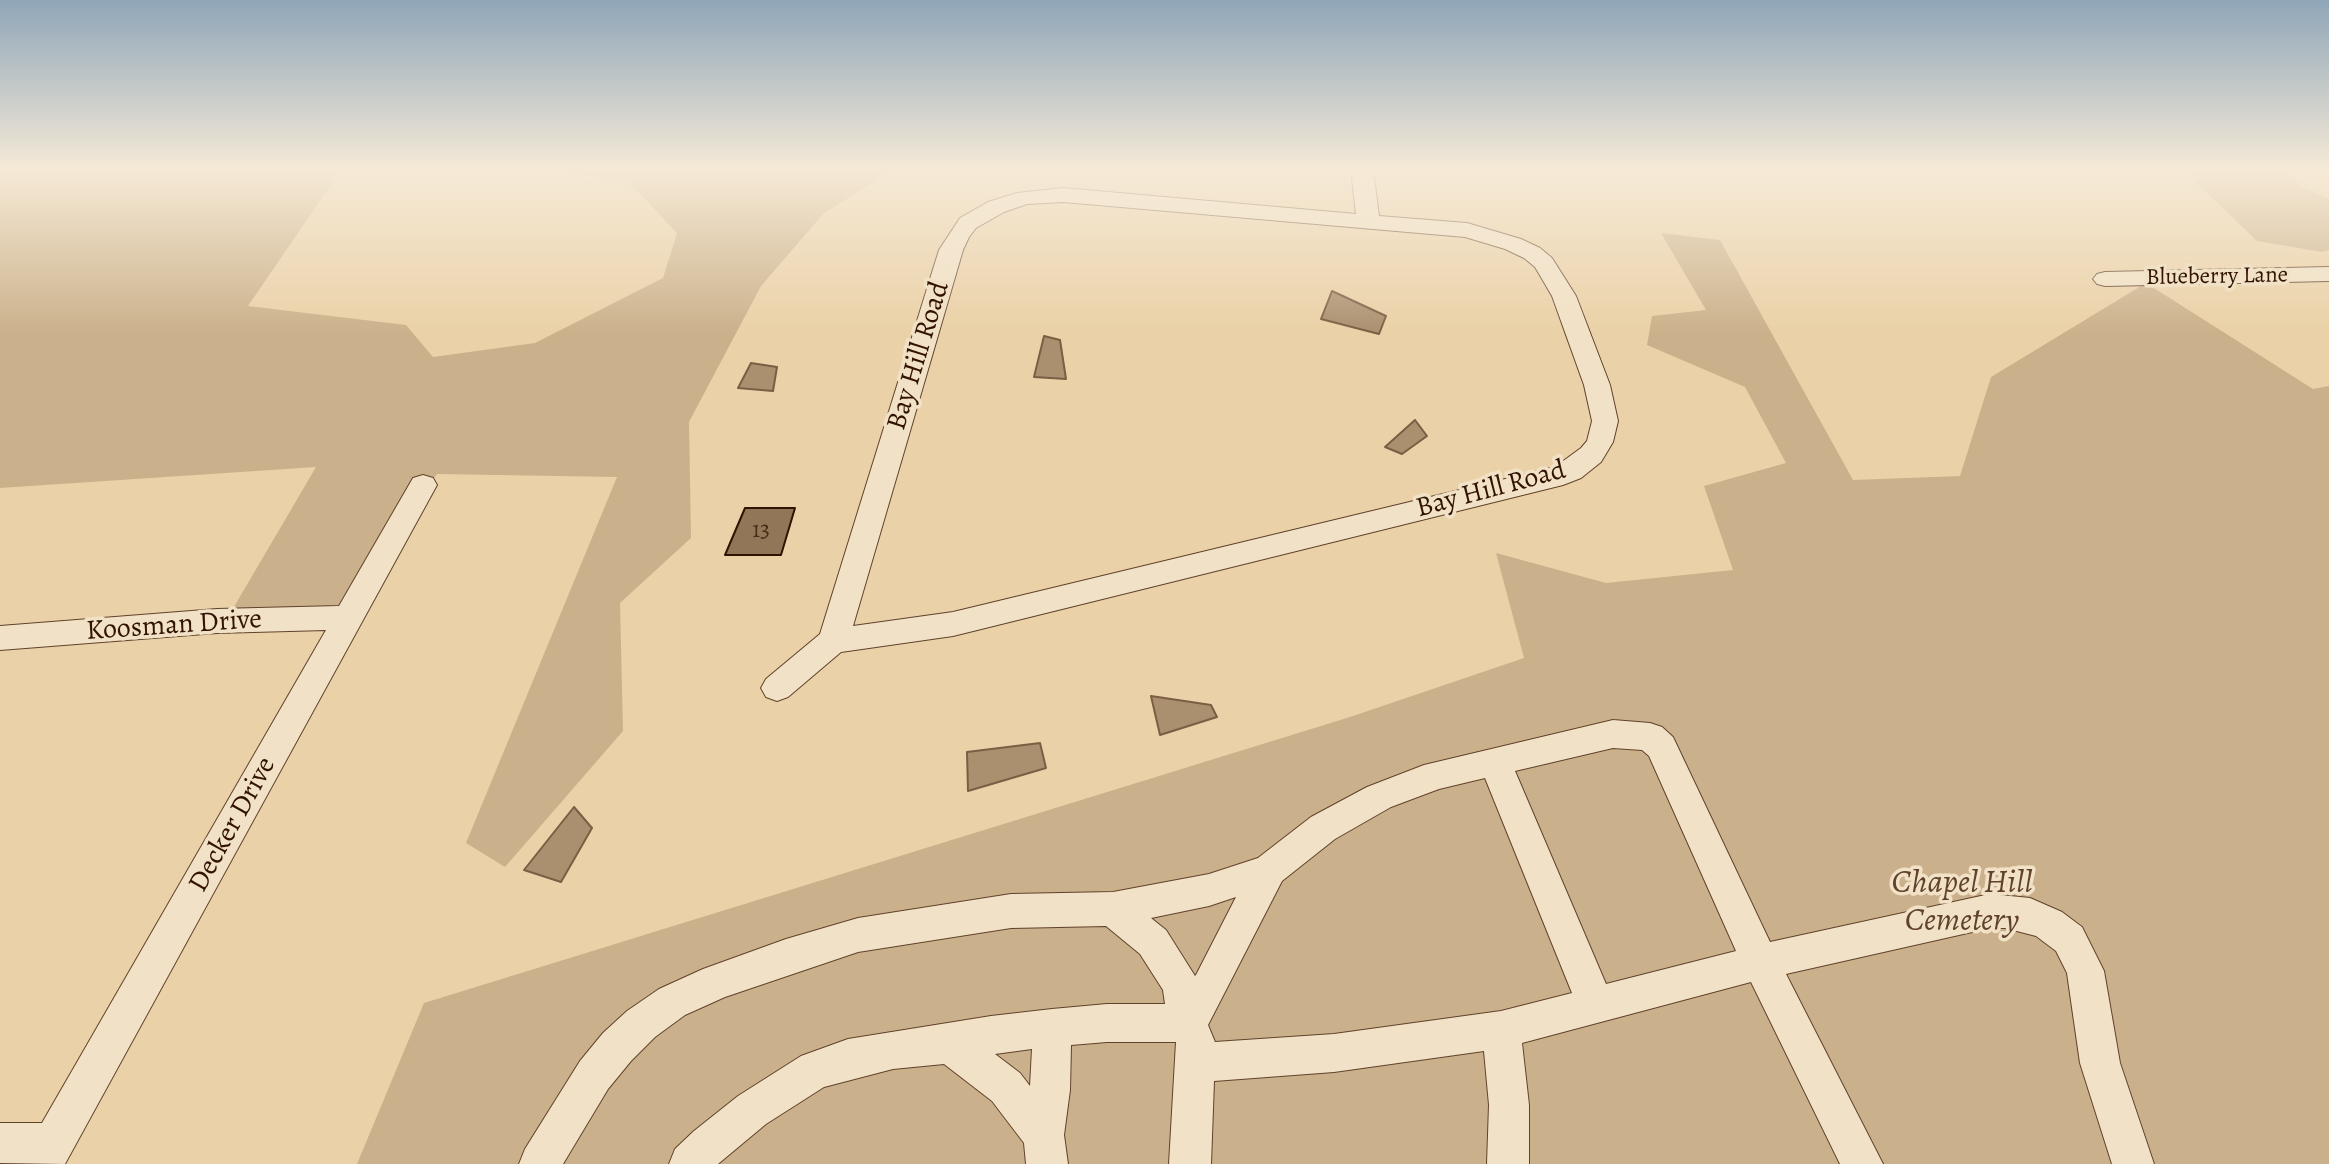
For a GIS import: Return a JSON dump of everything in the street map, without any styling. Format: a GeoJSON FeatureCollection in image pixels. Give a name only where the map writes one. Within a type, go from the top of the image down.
{"type":"FeatureCollection","features":[{"type":"Feature","properties":{"kind":"street","name":"Bay Hill Road"},"geometry":{"type":"LineString","coordinates":[[967,224],[951,250],[833,641],[953,624],[1571,471],[1591,455],[1600,442],[1604,429],[1597,385],[1564,296],[1544,263],[1532,253],[1513,244],[1479,233],[1405,224]]}},
{"type":"Feature","properties":{"kind":"street","name":"Blueberry Lane"},"geometry":{"type":"LineString","coordinates":[[2105,279],[2329,274]]}},
{"type":"Feature","properties":{"kind":"street","name":"Decker Drive"},"geometry":{"type":"LineString","coordinates":[[48,1154],[423,485]]}},
{"type":"Feature","properties":{"kind":"street","name":"Koosman Drive"},"geometry":{"type":"LineString","coordinates":[[0,638],[217,621],[348,618]]}},
{"type":"Feature","properties":{"kind":"street"},"geometry":{"type":"LineString","coordinates":[[777,688],[833,641]]}},
{"type":"Feature","properties":{"kind":"street"},"geometry":{"type":"LineString","coordinates":[[540,1164],[594,1075],[617,1047],[641,1024],[672,1002],[716,982],[858,935],[1011,911],[1113,909],[1209,890],[1269,870],[1323,828],[1379,797],[1436,775],[1613,734],[1650,737],[1661,747],[1760,962],[1862,1164]]}},
{"type":"Feature","properties":{"kind":"street"},"geometry":{"type":"LineString","coordinates":[[1493,761],[1513,802],[1595,1004]]}},
{"type":"Feature","properties":{"kind":"street"},"geometry":{"type":"LineString","coordinates":[[1188,1023],[1209,988],[1269,870]]}},
{"type":"Feature","properties":{"kind":"street"},"geometry":{"type":"LineString","coordinates":[[1113,909],[1153,942],[1181,986],[1188,1023],[1196,1042],[1190,1164]]}},
{"type":"Feature","properties":{"kind":"street"},"geometry":{"type":"LineString","coordinates":[[1195,1060],[1212,1062],[1334,1053],[1501,1030],[1760,962],[1990,911],[2030,915],[2049,923],[2069,939],[2085,971],[2100,1063],[2133,1164]]}},
{"type":"Feature","properties":{"kind":"street"},"geometry":{"type":"LineString","coordinates":[[690,1164],[708,1145],[789,1084],[815,1070],[848,1059],[991,1035],[1052,1028],[1107,1023],[1188,1023]]}},
{"type":"Feature","properties":{"kind":"street"},"geometry":{"type":"LineString","coordinates":[[1046,1149],[1052,1028]]}},
{"type":"Feature","properties":{"kind":"street"},"geometry":{"type":"LineString","coordinates":[[1501,1030],[1509,1105],[1508,1164]]}},
{"type":"Feature","properties":{"kind":"street"},"geometry":{"type":"LineString","coordinates":[[950,1044],[1006,1087],[1046,1149]]}},
{"type":"Feature","properties":{"kind":"street"},"geometry":{"type":"LineString","coordinates":[[0,1143],[48,1154]]}},
{"type":"Feature","properties":{"kind":"green space"},"geometry":{"type":"Polygon","coordinates":[[[0,224],[304,224],[248,306],[406,325],[433,357],[535,343],[663,278],[677,233],[669,224],[814,224],[761,286],[689,422],[691,538],[620,603],[623,731],[505,867],[466,843],[617,477],[437,474],[340,611],[228,617],[316,467],[0,488],[0,224]]]}},
{"type":"Feature","properties":{"kind":"green space"},"geometry":{"type":"Polygon","coordinates":[[[2240,224],[2329,224],[2329,250],[2322,252],[2257,241],[2240,224]]]}},
{"type":"Feature","properties":{"kind":"green space","name":"Chapel Hill Cemetery"},"geometry":{"type":"Polygon","coordinates":[[[1661,233],[1720,240],[1853,480],[1960,476],[1991,377],[2146,283],[2313,389],[2329,386],[2329,1164],[357,1164],[424,1003],[1350,717],[1524,658],[1496,553],[1606,583],[1733,570],[1704,486],[1786,463],[1745,387],[1647,345],[1652,316],[1706,310],[1661,233]]]}},
{"type":"Feature","properties":{"kind":"shaded area"},"geometry":{"type":"Polygon","coordinates":[[[1332,291],[1386,316],[1379,334],[1321,319],[1332,291]]]}},
{"type":"Feature","properties":{"kind":"shaded area"},"geometry":{"type":"Polygon","coordinates":[[[1044,336],[1060,340],[1066,379],[1034,377],[1044,336]]]}},
{"type":"Feature","properties":{"kind":"shaded area"},"geometry":{"type":"Polygon","coordinates":[[[751,363],[777,367],[773,391],[738,388],[751,363]]]}},
{"type":"Feature","properties":{"kind":"shaded area"},"geometry":{"type":"Polygon","coordinates":[[[1415,420],[1427,436],[1402,454],[1385,447],[1415,420]]]}},
{"type":"Feature","properties":{"kind":"shaded area"},"geometry":{"type":"Polygon","coordinates":[[[1151,696],[1211,705],[1217,717],[1160,735],[1151,696]]]}},
{"type":"Feature","properties":{"kind":"shaded area"},"geometry":{"type":"Polygon","coordinates":[[[1040,743],[1046,768],[968,791],[967,752],[1040,743]]]}},
{"type":"Feature","properties":{"kind":"shaded area"},"geometry":{"type":"Polygon","coordinates":[[[574,807],[592,828],[561,882],[524,870],[574,807]]]}},
{"type":"Feature","properties":{"kind":"building"},"geometry":{"type":"Polygon","coordinates":[[[745,508],[795,508],[781,555],[725,555],[745,508]]]}}]}
